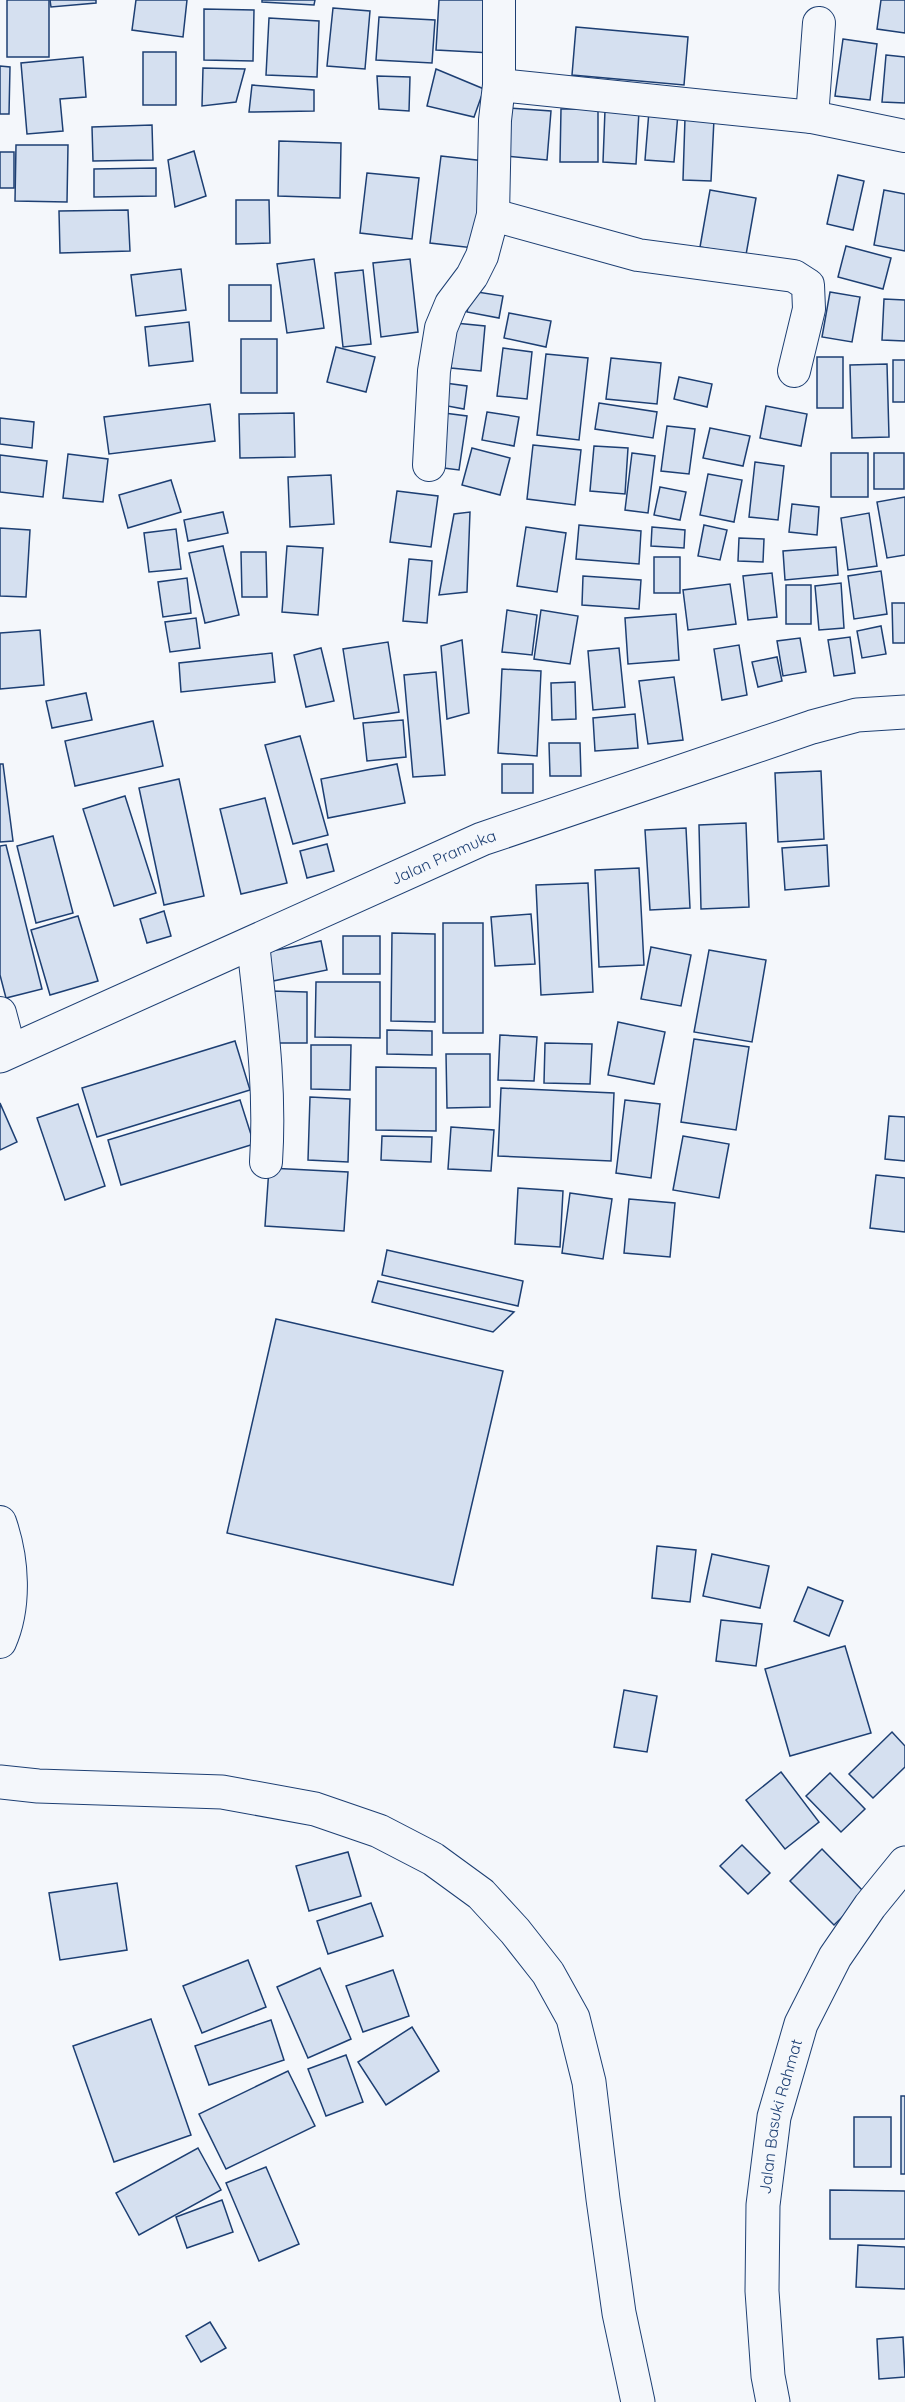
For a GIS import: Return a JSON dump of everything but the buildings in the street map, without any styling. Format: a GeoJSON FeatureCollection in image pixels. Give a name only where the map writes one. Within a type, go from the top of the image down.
{"type":"FeatureCollection","features":[{"type":"Feature","properties":{"kind":"main road","name":"Jalan Pramuka"},"geometry":{"type":"LineString","coordinates":[[5,1053],[483,839],[812,727],[857,716],[905,712]]}},
{"type":"Feature","properties":{"kind":"main road"},"geometry":{"type":"LineString","coordinates":[[0,1782],[38,1786],[222,1792],[315,1809],[379,1831],[434,1859],[481,1894],[515,1931],[548,1973],[573,2018],[589,2082],[619,2313],[638,2402]]}},
{"type":"Feature","properties":{"kind":"main road","name":"Jalan Basuki Rahmat"},"geometry":{"type":"LineString","coordinates":[[773,2402],[768,2376],[762,2280],[763,2205],[774,2117],[801,2024],[836,1957],[870,1906],[905,1863]]}},
{"type":"Feature","properties":{"kind":"street"},"geometry":{"type":"LineString","coordinates":[[429,465],[434,371],[441,328],[451,304],[472,276],[483,256],[493,215],[495,120],[499,85],[499,0]]}},
{"type":"Feature","properties":{"kind":"street"},"geometry":{"type":"LineString","coordinates":[[812,117],[819,23]]}},
{"type":"Feature","properties":{"kind":"street"},"geometry":{"type":"LineString","coordinates":[[499,85],[812,117],[905,136]]}},
{"type":"Feature","properties":{"kind":"street"},"geometry":{"type":"LineString","coordinates":[[493,215],[638,255],[794,276],[808,285],[809,309],[794,371]]}},
{"type":"Feature","properties":{"kind":"street"},"geometry":{"type":"LineString","coordinates":[[253,943],[265,1043],[269,1118],[266,1162]]}},
{"type":"Feature","properties":{"kind":"street"},"geometry":{"type":"LineString","coordinates":[[0,1013],[5,1053]]}},
{"type":"Feature","properties":{"kind":"street"},"geometry":{"type":"LineString","coordinates":[[0,1522],[7,1541],[11,1576],[10,1600],[0,1642]]}}]}
